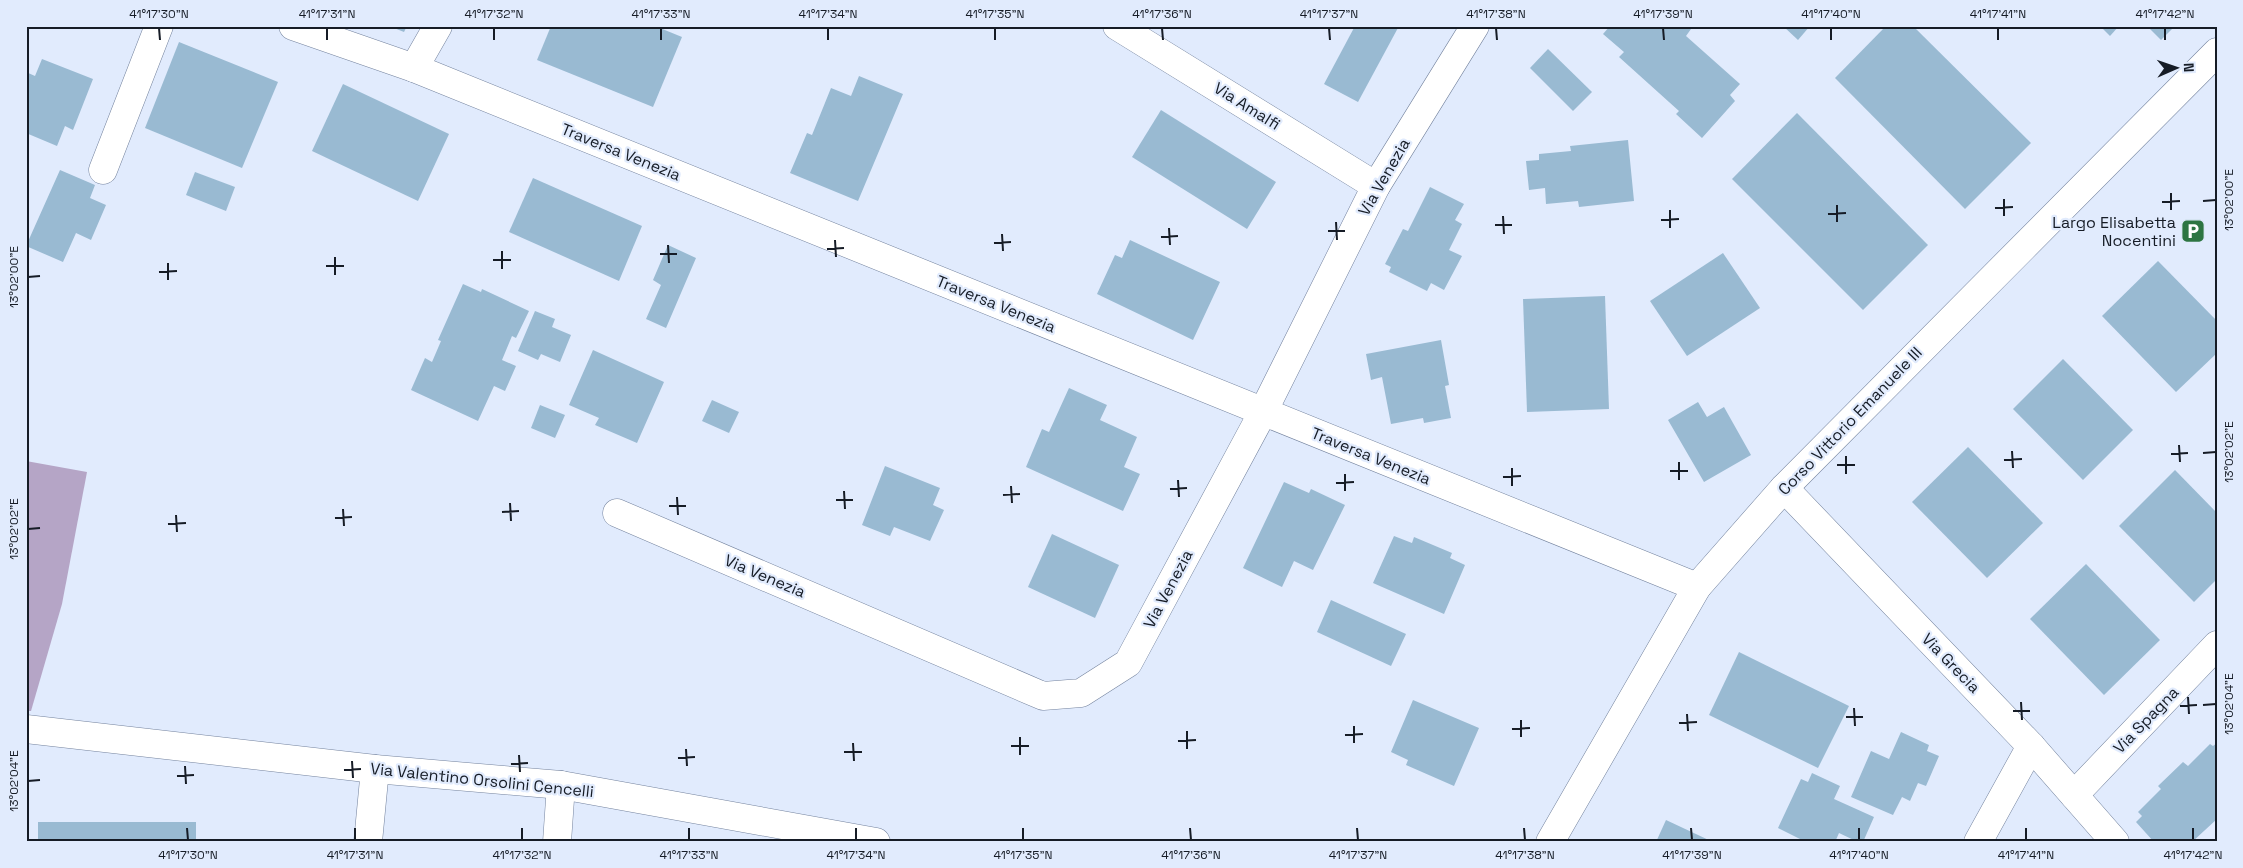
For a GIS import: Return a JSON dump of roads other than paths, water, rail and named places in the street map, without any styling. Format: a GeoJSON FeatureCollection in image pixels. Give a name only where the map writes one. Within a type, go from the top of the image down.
{"type":"FeatureCollection","features":[{"type":"Feature","properties":{"kind":"street"},"geometry":{"type":"LineString","coordinates":[[103,170],[159,26]]}},
{"type":"Feature","properties":{"kind":"street","name":"Traversa Venezia"},"geometry":{"type":"LineString","coordinates":[[293,26],[414,68],[1697,588]]}},
{"type":"Feature","properties":{"kind":"street"},"geometry":{"type":"LineString","coordinates":[[414,68],[438,26]]}},
{"type":"Feature","properties":{"kind":"street","name":"Via Amalfi"},"geometry":{"type":"LineString","coordinates":[[1117,26],[1376,186]]}},
{"type":"Feature","properties":{"kind":"street","name":"Via Venezia"},"geometry":{"type":"LineString","coordinates":[[617,513],[1043,696],[1080,693],[1128,663],[1263,412],[1376,186],[1475,26]]}},
{"type":"Feature","properties":{"kind":"street","name":"Corso Vittorio Emanuele III"},"geometry":{"type":"LineString","coordinates":[[1550,842],[1697,588],[1784,488],[2217,52]]}},
{"type":"Feature","properties":{"kind":"street","name":"Via Grecia"},"geometry":{"type":"LineString","coordinates":[[1784,488],[2030,746],[2115,842]]}},
{"type":"Feature","properties":{"kind":"street","name":"Via Spagna"},"geometry":{"type":"LineString","coordinates":[[2074,795],[2217,645]]}},
{"type":"Feature","properties":{"kind":"street","name":"Via Valentino Orsolini Cencelli"},"geometry":{"type":"LineString","coordinates":[[26,729],[375,769],[561,785],[876,842]]}},
{"type":"Feature","properties":{"kind":"street"},"geometry":{"type":"LineString","coordinates":[[1978,842],[2030,746]]}},
{"type":"Feature","properties":{"kind":"street"},"geometry":{"type":"LineString","coordinates":[[368,842],[375,769]]}},
{"type":"Feature","properties":{"kind":"street"},"geometry":{"type":"LineString","coordinates":[[557,842],[561,785]]}},
{"type":"Feature","properties":{"kind":"place","name":"Largo Elisabetta Nocentini"},"geometry":{"type":"Point","coordinates":[2193,231]}}]}
